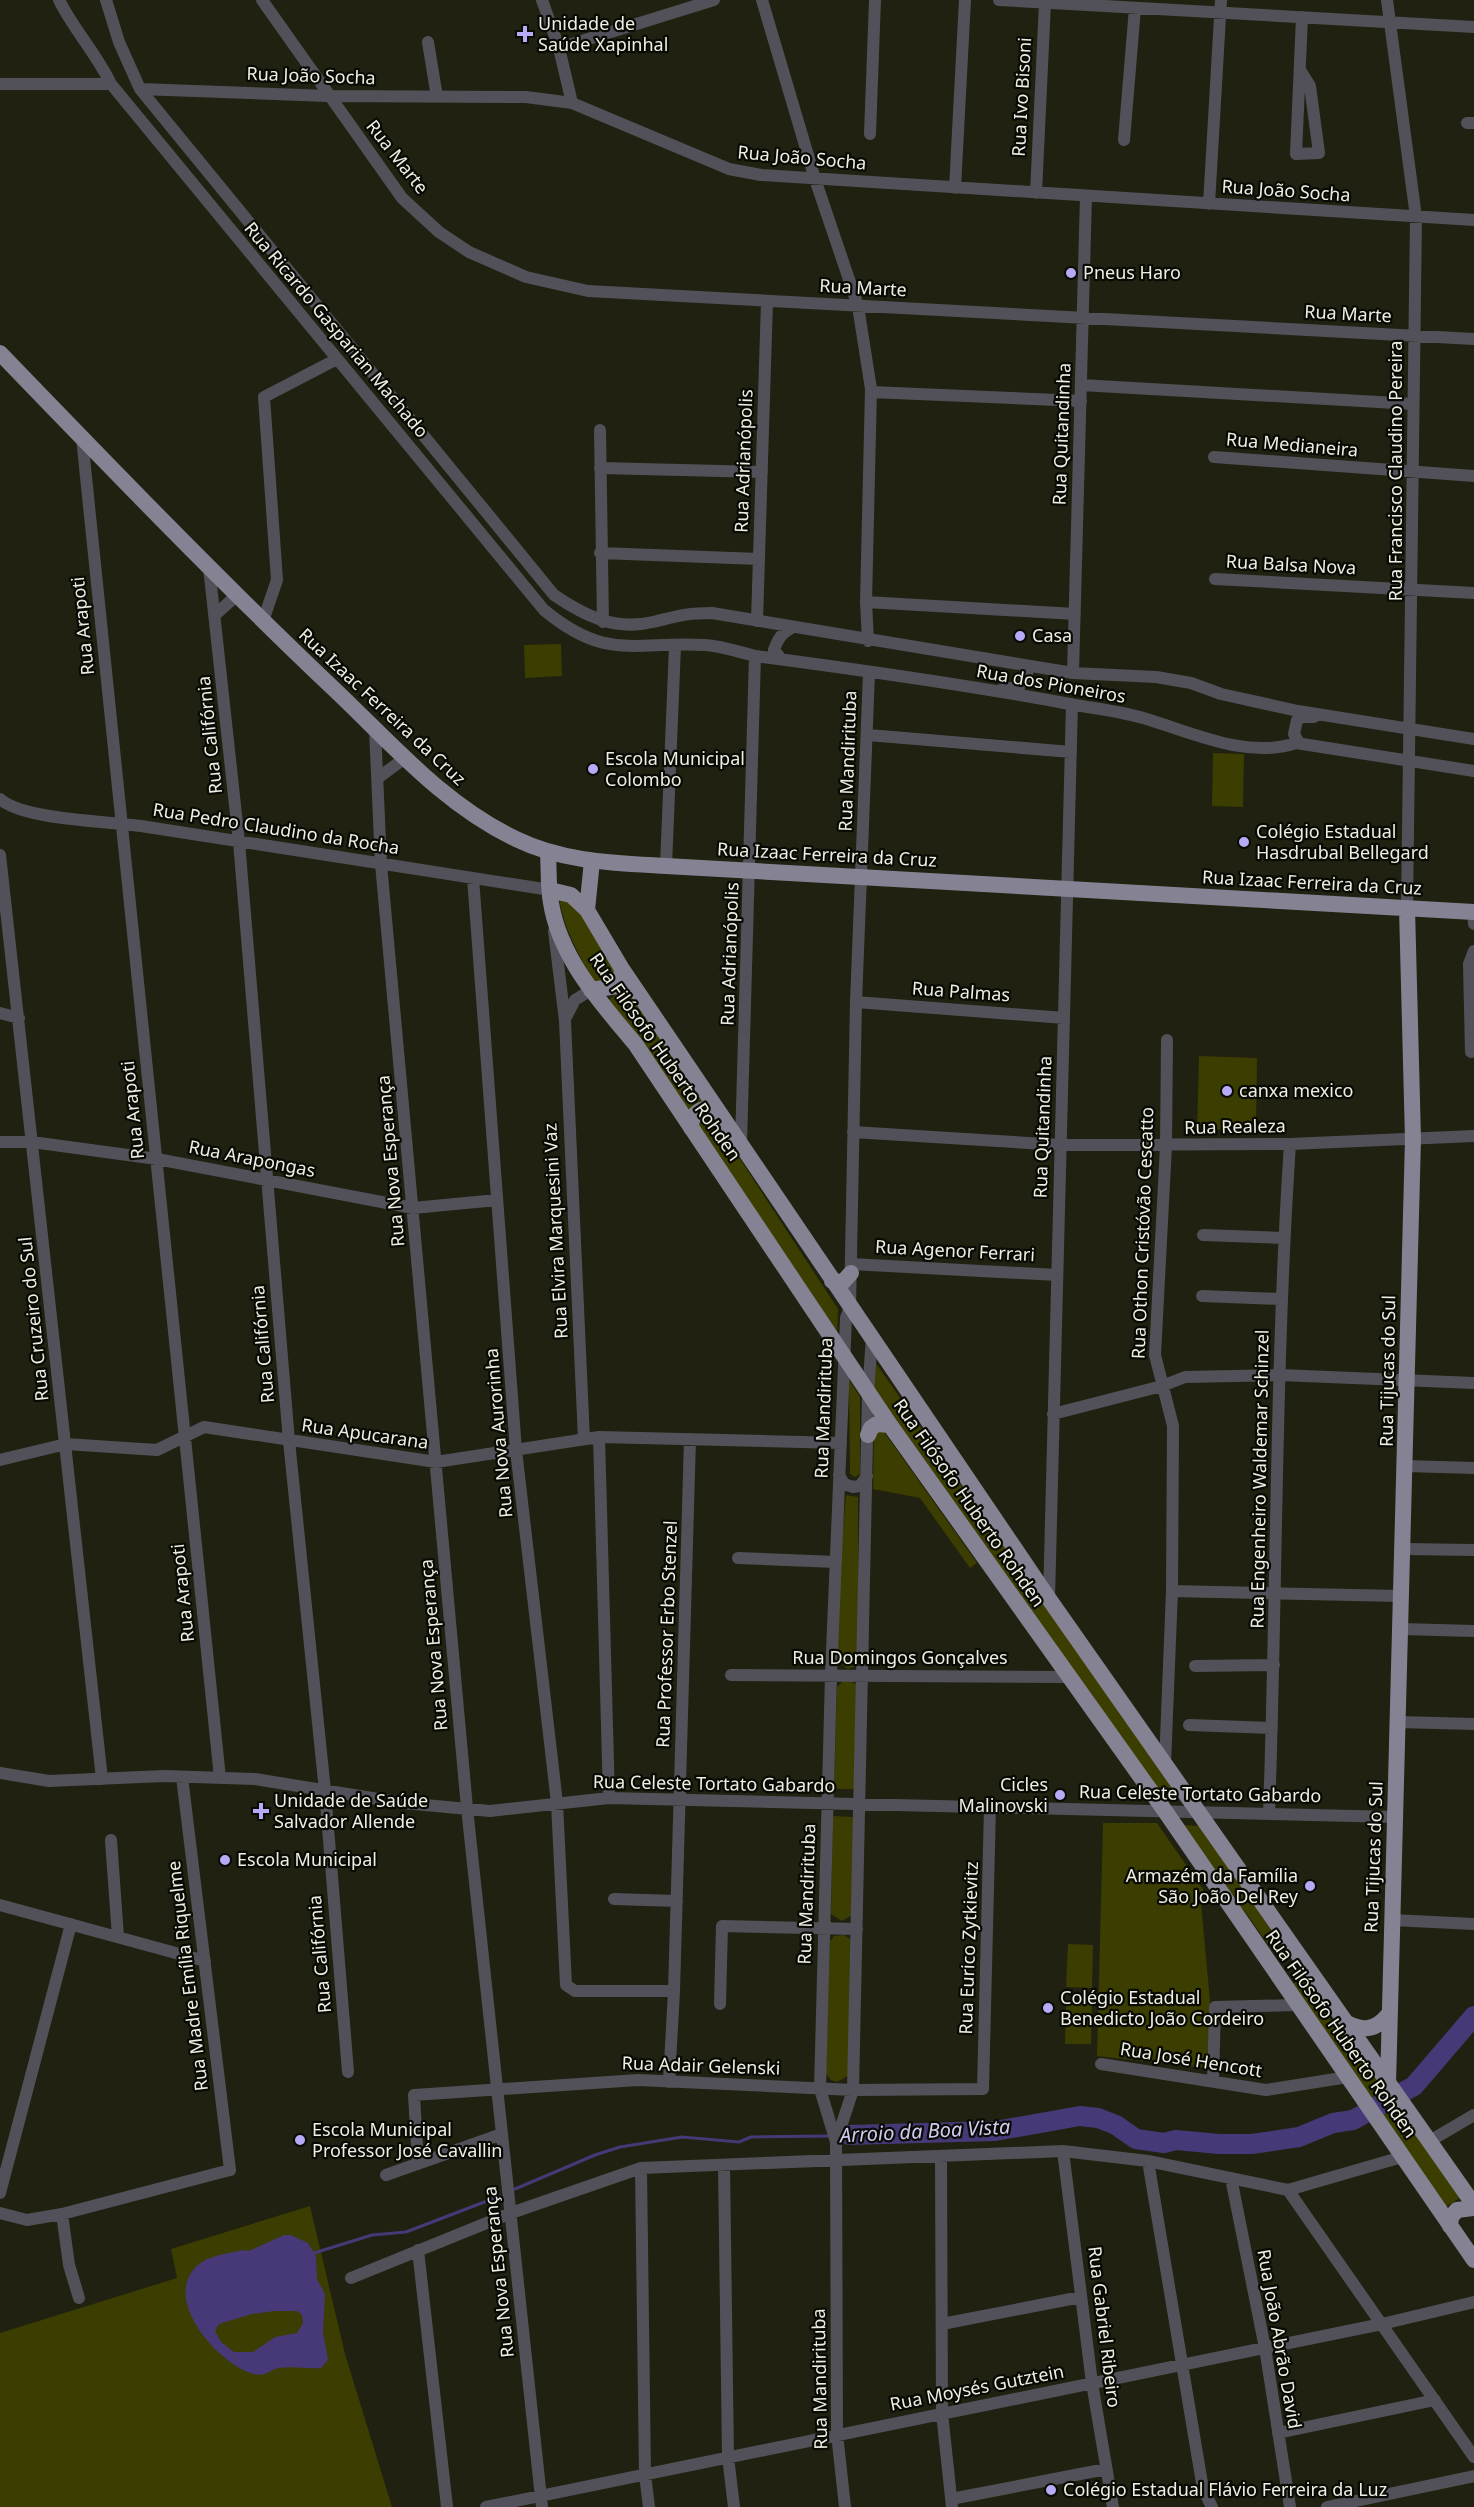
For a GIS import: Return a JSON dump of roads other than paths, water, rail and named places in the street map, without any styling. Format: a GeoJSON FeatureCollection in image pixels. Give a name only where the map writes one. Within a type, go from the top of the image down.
{"type":"FeatureCollection","features":[{"type":"Feature","properties":{"kind":"main road","name":"Rua Izaac Ferreira da Cruz"},"geometry":{"type":"LineString","coordinates":[[0,353],[236,596],[430,782],[476,817],[548,853],[592,861],[1407,908],[1474,916]]}},
{"type":"Feature","properties":{"kind":"main road","name":"Rua Filósofo Huberto Rohden"},"geometry":{"type":"LineString","coordinates":[[548,853],[550,898],[566,946],[591,990],[636,1046],[868,1394],[1165,1811],[1402,2157]]}},
{"type":"Feature","properties":{"kind":"main road"},"geometry":{"type":"LineString","coordinates":[[587,910],[592,861]]}},
{"type":"Feature","properties":{"kind":"main road"},"geometry":{"type":"LineString","coordinates":[[550,898],[571,895],[587,910]]}},
{"type":"Feature","properties":{"kind":"main road","name":"Rua Tijucas do Sul"},"geometry":{"type":"LineString","coordinates":[[1389,2085],[1388,2015],[1401,1629],[1413,1139],[1407,908]]}},
{"type":"Feature","properties":{"kind":"main road","name":"Rua Filósofo Huberto Rohden"},"geometry":{"type":"LineString","coordinates":[[587,910],[622,969],[741,1143],[831,1281],[872,1335],[1049,1599],[1389,2085]]}},
{"type":"Feature","properties":{"kind":"main road"},"geometry":{"type":"LineString","coordinates":[[591,990],[617,986],[622,976],[622,969]]}},
{"type":"Feature","properties":{"kind":"main road"},"geometry":{"type":"LineString","coordinates":[[691,1128],[692,1118],[699,1110],[708,1108],[719,1112]]}},
{"type":"Feature","properties":{"kind":"main road"},"geometry":{"type":"LineString","coordinates":[[831,1281],[843,1282],[851,1269]]}},
{"type":"Feature","properties":{"kind":"main road"},"geometry":{"type":"LineString","coordinates":[[868,1435],[871,1428],[877,1424],[890,1425]]}},
{"type":"Feature","properties":{"kind":"main road"},"geometry":{"type":"LineString","coordinates":[[1265,1958],[1273,1962],[1286,1959],[1290,1951],[1289,1942]]}},
{"type":"Feature","properties":{"kind":"main road"},"geometry":{"type":"LineString","coordinates":[[1286,1987],[1287,1979],[1292,1972],[1300,1968],[1308,1970]]}},
{"type":"Feature","properties":{"kind":"main road"},"geometry":{"type":"LineString","coordinates":[[1345,2022],[1363,2029],[1382,2023],[1388,2015]]}},
{"type":"Feature","properties":{"kind":"main road"},"geometry":{"type":"LineString","coordinates":[[1389,2085],[1474,2206],[1457,2210],[1451,2217],[1450,2226]]}},
{"type":"Feature","properties":{"kind":"main road"},"geometry":{"type":"LineString","coordinates":[[1402,2157],[1474,2260]]}},
{"type":"Feature","properties":{"kind":"street","name":"Rua Ricardo Gasparian Machado"},"geometry":{"type":"LineString","coordinates":[[59,0],[69,19],[96,55],[111,84],[544,610],[565,628],[588,639],[618,646]]}},
{"type":"Feature","properties":{"kind":"street","name":"Rua Ricardo Gasparian Machado"},"geometry":{"type":"LineString","coordinates":[[106,0],[119,42],[140,89],[554,596],[581,614],[603,622],[622,625]]}},
{"type":"Feature","properties":{"kind":"street","name":"Rua Marte"},"geometry":{"type":"LineString","coordinates":[[263,0],[328,96],[402,198],[439,232],[469,252],[526,277],[588,291],[1474,339]]}},
{"type":"Feature","properties":{"kind":"street"},"geometry":{"type":"LineString","coordinates":[[542,0],[559,48],[572,103]]}},
{"type":"Feature","properties":{"kind":"street"},"geometry":{"type":"LineString","coordinates":[[559,48],[714,0]]}},
{"type":"Feature","properties":{"kind":"street"},"geometry":{"type":"LineString","coordinates":[[762,0],[815,179],[858,306],[871,392],[866,602],[868,641]]}},
{"type":"Feature","properties":{"kind":"street"},"geometry":{"type":"LineString","coordinates":[[870,134],[875,0]]}},
{"type":"Feature","properties":{"kind":"street"},"geometry":{"type":"LineString","coordinates":[[955,188],[965,0]]}},
{"type":"Feature","properties":{"kind":"street"},"geometry":{"type":"LineString","coordinates":[[999,0],[1135,8],[1221,6],[1302,17],[1474,27]]}},
{"type":"Feature","properties":{"kind":"street","name":"Rua Francisco Claudino Pereira"},"geometry":{"type":"LineString","coordinates":[[1387,0],[1416,217],[1411,729]]}},
{"type":"Feature","properties":{"kind":"street","name":"Rua Ivo Bisoni"},"geometry":{"type":"LineString","coordinates":[[1036,193],[1045,3]]}},
{"type":"Feature","properties":{"kind":"street"},"geometry":{"type":"LineString","coordinates":[[1209,204],[1221,6]]}},
{"type":"Feature","properties":{"kind":"street"},"geometry":{"type":"LineString","coordinates":[[1124,140],[1135,8]]}},
{"type":"Feature","properties":{"kind":"street"},"geometry":{"type":"LineString","coordinates":[[1300,70],[1310,86],[1319,153],[1296,154],[1302,17]]}},
{"type":"Feature","properties":{"kind":"street"},"geometry":{"type":"LineString","coordinates":[[428,42],[438,97]]}},
{"type":"Feature","properties":{"kind":"street"},"geometry":{"type":"LineString","coordinates":[[0,84],[111,84]]}},
{"type":"Feature","properties":{"kind":"street","name":"Rua João Socha"},"geometry":{"type":"LineString","coordinates":[[140,89],[328,96],[526,98],[572,103],[729,169],[761,175],[1474,220]]}},
{"type":"Feature","properties":{"kind":"street","name":"Rua Quitandinha"},"geometry":{"type":"LineString","coordinates":[[1073,673],[1086,196]]}},
{"type":"Feature","properties":{"kind":"street","name":"Rua Adrianópolis"},"geometry":{"type":"LineString","coordinates":[[758,621],[767,301]]}},
{"type":"Feature","properties":{"kind":"street"},"geometry":{"type":"LineString","coordinates":[[262,621],[277,580],[264,398],[337,359]]}},
{"type":"Feature","properties":{"kind":"street"},"geometry":{"type":"LineString","coordinates":[[1081,385],[1413,404]]}},
{"type":"Feature","properties":{"kind":"street"},"geometry":{"type":"LineString","coordinates":[[871,392],[1081,401]]}},
{"type":"Feature","properties":{"kind":"street"},"geometry":{"type":"LineString","coordinates":[[600,430],[600,553],[603,622]]}},
{"type":"Feature","properties":{"kind":"street","name":"Rua Arapoti"},"geometry":{"type":"LineString","coordinates":[[82,438],[220,1778]]}},
{"type":"Feature","properties":{"kind":"street","name":"Rua Medianeira"},"geometry":{"type":"LineString","coordinates":[[1214,457],[1474,476]]}},
{"type":"Feature","properties":{"kind":"street"},"geometry":{"type":"LineString","coordinates":[[600,468],[762,472]]}},
{"type":"Feature","properties":{"kind":"street"},"geometry":{"type":"LineString","coordinates":[[600,553],[759,559]]}},
{"type":"Feature","properties":{"kind":"street","name":"Rua Califórnia"},"geometry":{"type":"LineString","coordinates":[[209,567],[216,614],[239,842],[289,1441],[325,1791],[348,2072]]}},
{"type":"Feature","properties":{"kind":"street","name":"Rua Balsa Nova"},"geometry":{"type":"LineString","coordinates":[[1215,579],[1474,594]]}},
{"type":"Feature","properties":{"kind":"street"},"geometry":{"type":"LineString","coordinates":[[216,614],[236,596]]}},
{"type":"Feature","properties":{"kind":"street"},"geometry":{"type":"LineString","coordinates":[[866,602],[1075,614]]}},
{"type":"Feature","properties":{"kind":"street","name":"Rua dos Pioneiros"},"geometry":{"type":"LineString","coordinates":[[622,625],[653,622],[681,613],[712,613],[868,641],[1073,673],[1173,680],[1298,711],[1474,739]]}},
{"type":"Feature","properties":{"kind":"street"},"geometry":{"type":"LineString","coordinates":[[781,659],[774,650],[777,640],[781,634],[793,627]]}},
{"type":"Feature","properties":{"kind":"street","name":"Rua dos Pioneiros"},"geometry":{"type":"LineString","coordinates":[[618,646],[708,645],[755,656],[1072,704],[1149,719],[1216,741],[1252,747],[1285,746],[1299,743],[1474,771]]}},
{"type":"Feature","properties":{"kind":"street"},"geometry":{"type":"LineString","coordinates":[[666,866],[675,646]]}},
{"type":"Feature","properties":{"kind":"street","name":"Rua Adrianópolis"},"geometry":{"type":"LineString","coordinates":[[741,1143],[751,869],[755,656]]}},
{"type":"Feature","properties":{"kind":"street"},"geometry":{"type":"LineString","coordinates":[[965,687],[1008,689],[1019,687],[1027,675],[1027,666]]}},
{"type":"Feature","properties":{"kind":"street","name":"Rua Mandirituba"},"geometry":{"type":"LineString","coordinates":[[845,2507],[837,2434],[836,2142],[820,2089],[831,1675],[846,1318],[850,1307],[856,1002],[869,673]]}},
{"type":"Feature","properties":{"kind":"street","name":"Rua Quitandinha"},"geometry":{"type":"LineString","coordinates":[[1049,1599],[1072,704]]}},
{"type":"Feature","properties":{"kind":"street"},"geometry":{"type":"LineString","coordinates":[[1299,743],[1294,726],[1297,720],[1303,717],[1348,719]]}},
{"type":"Feature","properties":{"kind":"street","name":"Rua Nova Esperança"},"geometry":{"type":"LineString","coordinates":[[375,729],[381,864],[467,1808],[542,2502]]}},
{"type":"Feature","properties":{"kind":"street","name":"Rua Tijucas do Sul"},"geometry":{"type":"LineString","coordinates":[[1407,908],[1411,729]]}},
{"type":"Feature","properties":{"kind":"street"},"geometry":{"type":"LineString","coordinates":[[868,735],[1071,752]]}},
{"type":"Feature","properties":{"kind":"street"},"geometry":{"type":"LineString","coordinates":[[378,778],[405,758]]}},
{"type":"Feature","properties":{"kind":"street","name":"Rua Pedro Claudino da Rocha"},"geometry":{"type":"LineString","coordinates":[[0,799],[8,806],[45,815],[121,823],[473,878],[550,898]]}},
{"type":"Feature","properties":{"kind":"street","name":"Rua Cruzeiro do Sul"},"geometry":{"type":"LineString","coordinates":[[0,855],[102,1779]]}},
{"type":"Feature","properties":{"kind":"street","name":"Rua Nova Aurorinha"},"geometry":{"type":"LineString","coordinates":[[473,878],[516,1450],[557,1803],[566,1984],[575,1991],[674,1991]]}},
{"type":"Feature","properties":{"kind":"street","name":"Rua Elvira Marquesini Vaz"},"geometry":{"type":"LineString","coordinates":[[550,898],[565,1021],[584,1439]]}},
{"type":"Feature","properties":{"kind":"street"},"geometry":{"type":"LineString","coordinates":[[1471,1052],[1468,964],[1474,951]]}},
{"type":"Feature","properties":{"kind":"street"},"geometry":{"type":"LineString","coordinates":[[565,1021],[569,1007],[575,1000],[591,990]]}},
{"type":"Feature","properties":{"kind":"street","name":"Rua Palmas"},"geometry":{"type":"LineString","coordinates":[[856,1002],[1064,1018]]}},
{"type":"Feature","properties":{"kind":"street"},"geometry":{"type":"LineString","coordinates":[[0,1013],[19,1018]]}},
{"type":"Feature","properties":{"kind":"street","name":"Rua Othon Cristóvão Cescatto"},"geometry":{"type":"LineString","coordinates":[[1165,1764],[1173,1591],[1173,1426],[1155,1355],[1166,1146],[1167,1040]]}},
{"type":"Feature","properties":{"kind":"street"},"geometry":{"type":"LineString","coordinates":[[719,1112],[734,1115],[742,1110]]}},
{"type":"Feature","properties":{"kind":"street","name":"Rua Realeza"},"geometry":{"type":"LineString","coordinates":[[853,1132],[1060,1145],[1166,1146],[1290,1144],[1474,1136]]}},
{"type":"Feature","properties":{"kind":"street","name":"Rua Arapongas"},"geometry":{"type":"LineString","coordinates":[[0,1142],[32,1142],[157,1159],[413,1208],[497,1200]]}},
{"type":"Feature","properties":{"kind":"street","name":"Rua Engenheiro Waldemar Schinzel"},"geometry":{"type":"LineString","coordinates":[[1269,1814],[1276,1595],[1281,1299],[1290,1144]]}},
{"type":"Feature","properties":{"kind":"street"},"geometry":{"type":"LineString","coordinates":[[1203,1235],[1284,1238]]}},
{"type":"Feature","properties":{"kind":"street","name":"Rua Agenor Ferrari"},"geometry":{"type":"LineString","coordinates":[[851,1269],[1057,1275]]}},
{"type":"Feature","properties":{"kind":"street"},"geometry":{"type":"LineString","coordinates":[[1202,1296],[1281,1299]]}},
{"type":"Feature","properties":{"kind":"street","name":"Rua Mandirituba"},"geometry":{"type":"LineString","coordinates":[[836,2142],[853,2090],[864,1676],[868,1394],[872,1335]]}},
{"type":"Feature","properties":{"kind":"street"},"geometry":{"type":"LineString","coordinates":[[1053,1414],[1162,1386],[1185,1377],[1280,1375],[1474,1383]]}},
{"type":"Feature","properties":{"kind":"street","name":"Rua Apucarana"},"geometry":{"type":"LineString","coordinates":[[0,1460],[66,1444],[157,1450],[204,1428],[217,1428],[289,1441],[436,1462],[599,1437],[841,1443]]}},
{"type":"Feature","properties":{"kind":"street"},"geometry":{"type":"LineString","coordinates":[[599,1437],[609,1798]]}},
{"type":"Feature","properties":{"kind":"street","name":"Rua Professor Erbo Stenzel"},"geometry":{"type":"LineString","coordinates":[[669,2082],[677,1901],[690,1439]]}},
{"type":"Feature","properties":{"kind":"street"},"geometry":{"type":"LineString","coordinates":[[1405,1466],[1474,1468]]}},
{"type":"Feature","properties":{"kind":"street"},"geometry":{"type":"LineString","coordinates":[[839,1475],[844,1484],[853,1487],[860,1486],[867,1476]]}},
{"type":"Feature","properties":{"kind":"street"},"geometry":{"type":"LineString","coordinates":[[1403,1549],[1474,1550]]}},
{"type":"Feature","properties":{"kind":"street"},"geometry":{"type":"LineString","coordinates":[[1030,1571],[1043,1569],[1050,1551]]}},
{"type":"Feature","properties":{"kind":"street"},"geometry":{"type":"LineString","coordinates":[[738,1558],[836,1562]]}},
{"type":"Feature","properties":{"kind":"street"},"geometry":{"type":"LineString","coordinates":[[1173,1591],[1401,1596]]}},
{"type":"Feature","properties":{"kind":"street"},"geometry":{"type":"LineString","coordinates":[[1401,1629],[1474,1630]]}},
{"type":"Feature","properties":{"kind":"street"},"geometry":{"type":"LineString","coordinates":[[1195,1666],[1274,1665]]}},
{"type":"Feature","properties":{"kind":"street","name":"Rua Domingos Gonçalves"},"geometry":{"type":"LineString","coordinates":[[731,1675],[1068,1677]]}},
{"type":"Feature","properties":{"kind":"street"},"geometry":{"type":"LineString","coordinates":[[1143,1734],[1154,1734],[1160,1730],[1168,1713]]}},
{"type":"Feature","properties":{"kind":"street"},"geometry":{"type":"LineString","coordinates":[[1398,1722],[1474,1724]]}},
{"type":"Feature","properties":{"kind":"street"},"geometry":{"type":"LineString","coordinates":[[1189,1725],[1272,1728]]}},
{"type":"Feature","properties":{"kind":"street","name":"Rua Celeste Tortato Gabardo"},"geometry":{"type":"LineString","coordinates":[[0,1773],[49,1781],[182,1777],[255,1779],[325,1791],[490,1811],[609,1798],[1395,1817]]}},
{"type":"Feature","properties":{"kind":"street","name":"Rua Madre Emília Riquelme"},"geometry":{"type":"LineString","coordinates":[[62,2214],[230,2170],[182,1777]]}},
{"type":"Feature","properties":{"kind":"street","name":"Rua Eurico Zytkievitz"},"geometry":{"type":"LineString","coordinates":[[983,2089],[990,1807]]}},
{"type":"Feature","properties":{"kind":"street"},"geometry":{"type":"LineString","coordinates":[[111,1840],[118,1937]]}},
{"type":"Feature","properties":{"kind":"street"},"geometry":{"type":"LineString","coordinates":[[614,1899],[677,1901]]}},
{"type":"Feature","properties":{"kind":"street"},"geometry":{"type":"LineString","coordinates":[[0,1905],[205,1961]]}},
{"type":"Feature","properties":{"kind":"street"},"geometry":{"type":"LineString","coordinates":[[1392,1920],[1474,1924]]}},
{"type":"Feature","properties":{"kind":"street"},"geometry":{"type":"LineString","coordinates":[[0,2193],[71,1924]]}},
{"type":"Feature","properties":{"kind":"street"},"geometry":{"type":"LineString","coordinates":[[720,2004],[722,1926],[857,1929]]}},
{"type":"Feature","properties":{"kind":"street"},"geometry":{"type":"LineString","coordinates":[[1213,2080],[1215,2007],[1298,2005]]}},
{"type":"Feature","properties":{"kind":"street","name":"Rua José Hencott"},"geometry":{"type":"LineString","coordinates":[[1101,2064],[1266,2090],[1348,2077]]}},
{"type":"Feature","properties":{"kind":"street","name":"Rua Adair Gelenski"},"geometry":{"type":"LineString","coordinates":[[418,2164],[414,2095],[497,2091],[638,2079],[853,2090],[983,2089]]}},
{"type":"Feature","properties":{"kind":"street"},"geometry":{"type":"LineString","coordinates":[[1428,2142],[1474,2115]]}},
{"type":"Feature","properties":{"kind":"street"},"geometry":{"type":"LineString","coordinates":[[386,2175],[502,2134]]}},
{"type":"Feature","properties":{"kind":"street"},"geometry":{"type":"LineString","coordinates":[[351,2278],[511,2213],[641,2168],[1063,2151],[1148,2161],[1288,2190],[1402,2157]]}},
{"type":"Feature","properties":{"kind":"street","name":"Rua Gabriel Ribeiro"},"geometry":{"type":"LineString","coordinates":[[1063,2151],[1092,2383],[1113,2507]]}},
{"type":"Feature","properties":{"kind":"street"},"geometry":{"type":"LineString","coordinates":[[941,2156],[942,2413],[951,2503],[1106,2469]]}},
{"type":"Feature","properties":{"kind":"street"},"geometry":{"type":"LineString","coordinates":[[1148,2161],[1203,2489],[1212,2507]]}},
{"type":"Feature","properties":{"kind":"street"},"geometry":{"type":"LineString","coordinates":[[724,2165],[728,2457],[734,2507]]}},
{"type":"Feature","properties":{"kind":"street"},"geometry":{"type":"LineString","coordinates":[[641,2168],[645,2475],[649,2507]]}},
{"type":"Feature","properties":{"kind":"street","name":"Rua João Abrão David"},"geometry":{"type":"LineString","coordinates":[[1231,2178],[1265,2348],[1290,2507]]}},
{"type":"Feature","properties":{"kind":"street"},"geometry":{"type":"LineString","coordinates":[[1288,2190],[1474,2457]]}},
{"type":"Feature","properties":{"kind":"street"},"geometry":{"type":"LineString","coordinates":[[0,2213],[27,2220],[62,2214],[69,2265],[79,2298]]}},
{"type":"Feature","properties":{"kind":"street"},"geometry":{"type":"LineString","coordinates":[[418,2250],[447,2507]]}},
{"type":"Feature","properties":{"kind":"street"},"geometry":{"type":"LineString","coordinates":[[942,2324],[1081,2297]]}},
{"type":"Feature","properties":{"kind":"street","name":"Rua Moysés Gutztein"},"geometry":{"type":"LineString","coordinates":[[486,2507],[542,2502],[645,2475],[728,2457],[1382,2324],[1474,2302]]}},
{"type":"Feature","properties":{"kind":"street"},"geometry":{"type":"LineString","coordinates":[[1278,2433],[1435,2400]]}},
{"type":"Feature","properties":{"kind":"street"},"geometry":{"type":"LineString","coordinates":[[1327,2507],[1474,2476]]}},
{"type":"Feature","properties":{"kind":"waterway","name":"Arroio da Boa Vista"},"geometry":{"type":"LineString","coordinates":[[849,2135],[995,2131],[1080,2116],[1098,2118],[1116,2125],[1136,2139],[1164,2143],[1176,2140],[1252,2144],[1299,2137],[1333,2123],[1353,2120],[1414,2086],[1474,2016]]}},
{"type":"Feature","properties":{"kind":"waterway","name":"Arroio da Boa Vista"},"geometry":{"type":"LineString","coordinates":[[515,2189],[595,2155],[620,2147],[682,2137],[739,2142],[751,2137],[829,2136]]}},
{"type":"Feature","properties":{"kind":"waterway","name":"Arroio da Boa Vista"},"geometry":{"type":"LineString","coordinates":[[314,2253],[372,2235],[406,2232],[500,2196]]}},
{"type":"Feature","properties":{"kind":"place","name":"Unidade de Saúde Xapinhal"},"geometry":{"type":"Point","coordinates":[525,34]}},
{"type":"Feature","properties":{"kind":"place","name":"Pneus Haro"},"geometry":{"type":"Point","coordinates":[1071,273]}},
{"type":"Feature","properties":{"kind":"place","name":"Casa"},"geometry":{"type":"Point","coordinates":[1020,636]}},
{"type":"Feature","properties":{"kind":"place","name":"Escola Municipal Colombo"},"geometry":{"type":"Point","coordinates":[593,769]}},
{"type":"Feature","properties":{"kind":"place","name":"Colégio Estadual Hasdrubal Bellegard"},"geometry":{"type":"Point","coordinates":[1244,842]}},
{"type":"Feature","properties":{"kind":"place","name":"canxa mexico"},"geometry":{"type":"Point","coordinates":[1227,1091]}},
{"type":"Feature","properties":{"kind":"place","name":"Cicles Malinovski"},"geometry":{"type":"Point","coordinates":[1060,1795]}},
{"type":"Feature","properties":{"kind":"place","name":"Unidade de Saúde Salvador Allende"},"geometry":{"type":"Point","coordinates":[261,1811]}},
{"type":"Feature","properties":{"kind":"place","name":"Escola Municipal"},"geometry":{"type":"Point","coordinates":[225,1860]}},
{"type":"Feature","properties":{"kind":"place","name":"Armazém da Família São João Del Rey"},"geometry":{"type":"Point","coordinates":[1310,1886]}},
{"type":"Feature","properties":{"kind":"place","name":"Colégio Estadual Benedicto João Cordeiro"},"geometry":{"type":"Point","coordinates":[1048,2008]}},
{"type":"Feature","properties":{"kind":"place","name":"Escola Municipal Professor José Cavallin"},"geometry":{"type":"Point","coordinates":[300,2140]}},
{"type":"Feature","properties":{"kind":"place","name":"Colégio Estadual Flávio Ferreira da Luz"},"geometry":{"type":"Point","coordinates":[1051,2490]}}]}
